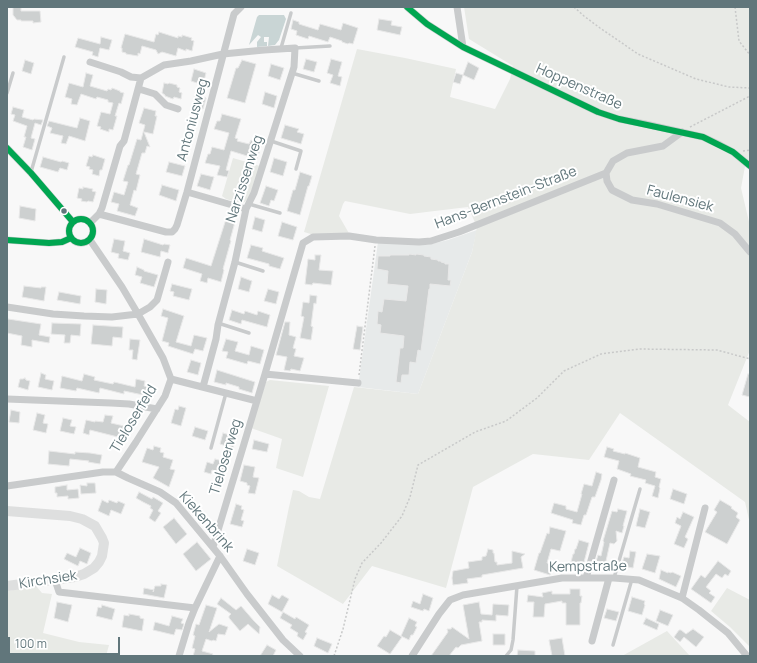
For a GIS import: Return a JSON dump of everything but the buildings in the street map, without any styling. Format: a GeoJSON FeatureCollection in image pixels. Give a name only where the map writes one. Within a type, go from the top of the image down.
{"type":"FeatureCollection","features":[{"type":"Feature","properties":{"kind":"main road","name":"Kirchsiek"},"geometry":{"type":"LineString","coordinates":[[7,511],[70,516],[82,519],[95,526],[102,538],[104,549],[99,562],[94,568],[84,574],[75,577],[7,586]]}},
{"type":"Feature","properties":{"kind":"street","name":"Antoniusweg"},"geometry":{"type":"LineString","coordinates":[[99,214],[159,231],[172,232],[178,225],[234,14],[241,7]]}},
{"type":"Feature","properties":{"kind":"street","name":"Hoppenstraße"},"geometry":{"type":"LineString","coordinates":[[407,7],[427,24],[463,47],[598,112],[619,119],[702,137],[733,152],[750,166]]}},
{"type":"Feature","properties":{"kind":"street"},"geometry":{"type":"LineString","coordinates":[[457,7],[463,47]]}},
{"type":"Feature","properties":{"kind":"street"},"geometry":{"type":"LineString","coordinates":[[90,62],[121,72],[131,77],[141,78],[164,65],[223,54],[295,48]]}},
{"type":"Feature","properties":{"kind":"street","name":"Narzissenweg"},"geometry":{"type":"LineString","coordinates":[[203,387],[248,206],[254,193],[294,67],[295,48]]}},
{"type":"Feature","properties":{"kind":"street"},"geometry":{"type":"LineString","coordinates":[[90,223],[99,214],[102,208],[120,146],[124,141],[141,78]]}},
{"type":"Feature","properties":{"kind":"street"},"geometry":{"type":"LineString","coordinates":[[139,89],[155,94],[166,106],[178,109]]}},
{"type":"Feature","properties":{"kind":"street","name":"Hans-Bernstein-Straße"},"geometry":{"type":"LineString","coordinates":[[303,244],[313,237],[349,236],[376,240],[419,242],[431,241],[459,232],[606,173],[613,162],[627,153],[663,146],[682,132]]}},
{"type":"Feature","properties":{"kind":"street"},"geometry":{"type":"LineString","coordinates":[[7,148],[31,173],[73,222]]}},
{"type":"Feature","properties":{"kind":"street","name":"Faulensiek"},"geometry":{"type":"LineString","coordinates":[[606,173],[607,181],[612,190],[632,200],[658,204],[720,223],[735,234],[750,252]]}},
{"type":"Feature","properties":{"kind":"street"},"geometry":{"type":"LineString","coordinates":[[187,192],[248,206]]}},
{"type":"Feature","properties":{"kind":"street"},"geometry":{"type":"LineString","coordinates":[[84,219],[90,223],[93,232],[90,240],[82,244],[71,238],[69,230],[73,222],[84,219]]}},
{"type":"Feature","properties":{"kind":"street"},"geometry":{"type":"LineString","coordinates":[[7,240],[49,243],[62,242],[71,238]]}},
{"type":"Feature","properties":{"kind":"street","name":"Tieloserfeld"},"geometry":{"type":"LineString","coordinates":[[90,240],[122,287],[138,314],[163,358],[171,379],[165,396],[116,472]]}},
{"type":"Feature","properties":{"kind":"street","name":"Tieloserweg"},"geometry":{"type":"LineString","coordinates":[[213,547],[303,244]]}},
{"type":"Feature","properties":{"kind":"street"},"geometry":{"type":"LineString","coordinates":[[7,307],[53,314],[84,316],[112,317],[138,314],[150,307],[157,300],[168,262]]}},
{"type":"Feature","properties":{"kind":"street"},"geometry":{"type":"LineString","coordinates":[[265,374],[358,383]]}},
{"type":"Feature","properties":{"kind":"street"},"geometry":{"type":"LineString","coordinates":[[171,379],[257,402]]}},
{"type":"Feature","properties":{"kind":"street"},"geometry":{"type":"LineString","coordinates":[[7,399],[129,404],[157,409]]}},
{"type":"Feature","properties":{"kind":"street","name":"Kiekenbrink"},"geometry":{"type":"LineString","coordinates":[[7,486],[103,472],[116,472],[160,492],[176,503],[213,547],[283,640],[300,656]]}},
{"type":"Feature","properties":{"kind":"street"},"geometry":{"type":"LineString","coordinates":[[586,578],[614,480]]}},
{"type":"Feature","properties":{"kind":"street"},"geometry":{"type":"LineString","coordinates":[[682,598],[705,508]]}},
{"type":"Feature","properties":{"kind":"street"},"geometry":{"type":"LineString","coordinates":[[179,656],[195,608],[220,556]]}},
{"type":"Feature","properties":{"kind":"street","name":"Kempstraße"},"geometry":{"type":"LineString","coordinates":[[412,656],[439,614],[450,600],[463,595],[562,578],[611,578],[638,580],[682,598],[728,633],[747,656]]}},
{"type":"Feature","properties":{"kind":"street"},"geometry":{"type":"LineString","coordinates":[[592,641],[611,578]]}},
{"type":"Feature","properties":{"kind":"street"},"geometry":{"type":"LineString","coordinates":[[55,580],[59,592],[195,608]]}},
{"type":"Feature","properties":{"kind":"lane"},"geometry":{"type":"LineString","coordinates":[[281,49],[291,13]]}},
{"type":"Feature","properties":{"kind":"lane"},"geometry":{"type":"LineString","coordinates":[[295,48],[330,46]]}},
{"type":"Feature","properties":{"kind":"lane"},"geometry":{"type":"LineString","coordinates":[[31,173],[64,58]]}},
{"type":"Feature","properties":{"kind":"lane"},"geometry":{"type":"LineString","coordinates":[[7,91],[13,73]]}},
{"type":"Feature","properties":{"kind":"lane"},"geometry":{"type":"LineString","coordinates":[[292,73],[319,81]]}},
{"type":"Feature","properties":{"kind":"lane"},"geometry":{"type":"LineString","coordinates":[[271,141],[301,151],[296,169]]}},
{"type":"Feature","properties":{"kind":"lane"},"geometry":{"type":"LineString","coordinates":[[248,206],[280,213]]}},
{"type":"Feature","properties":{"kind":"lane"},"geometry":{"type":"LineString","coordinates":[[235,262],[263,271]]}},
{"type":"Feature","properties":{"kind":"lane"},"geometry":{"type":"LineString","coordinates":[[218,323],[249,333]]}},
{"type":"Feature","properties":{"kind":"lane"},"geometry":{"type":"LineString","coordinates":[[211,448],[226,393]]}},
{"type":"Feature","properties":{"kind":"lane"},"geometry":{"type":"LineString","coordinates":[[611,578],[640,489]]}},
{"type":"Feature","properties":{"kind":"lane"},"geometry":{"type":"LineString","coordinates":[[612,645],[632,579]]}},
{"type":"Feature","properties":{"kind":"lane"},"geometry":{"type":"LineString","coordinates":[[506,656],[511,650],[513,640],[517,586]]}},
{"type":"Feature","properties":{"kind":"path"},"geometry":{"type":"LineString","coordinates":[[574,7],[600,28],[638,54],[696,79],[729,86],[750,88]]}},
{"type":"Feature","properties":{"kind":"path"},"geometry":{"type":"LineString","coordinates":[[735,7],[739,40],[750,55]]}},
{"type":"Feature","properties":{"kind":"path"},"geometry":{"type":"LineString","coordinates":[[682,132],[750,96]]}},
{"type":"Feature","properties":{"kind":"path"},"geometry":{"type":"LineString","coordinates":[[358,383],[376,240]]}},
{"type":"Feature","properties":{"kind":"path"},"geometry":{"type":"LineString","coordinates":[[334,656],[343,629],[355,579],[362,563],[381,543],[402,516],[410,497],[418,465],[475,432],[506,421],[537,398],[564,371],[602,354],[640,349],[717,350],[750,359]]}},
{"type":"Feature","properties":{"kind":"shaded area"},"geometry":{"type":"Polygon","coordinates":[[[464,7],[750,7],[750,163],[746,161],[741,188],[750,226],[750,350],[728,405],[750,422],[750,524],[745,502],[620,413],[589,460],[533,454],[473,487],[446,588],[372,566],[343,604],[277,566],[293,490],[299,491],[309,497],[320,499],[354,387],[418,394],[472,252],[477,227],[468,207],[410,214],[345,201],[339,216],[350,235],[314,235],[304,232],[357,49],[456,69],[450,97],[495,109],[510,79],[513,66],[469,39],[464,7]]]}},
{"type":"Feature","properties":{"kind":"shaded area"},"geometry":{"type":"Polygon","coordinates":[[[259,15],[284,15],[286,19],[279,40],[275,45],[268,46],[269,37],[264,37],[264,42],[267,42],[267,46],[257,47],[257,42],[261,37],[258,35],[249,45],[257,17],[259,15]]]}},
{"type":"Feature","properties":{"kind":"shaded area"},"geometry":{"type":"Polygon","coordinates":[[[233,158],[260,166],[249,198],[242,204],[226,199],[222,196],[233,158]]]}},
{"type":"Feature","properties":{"kind":"shaded area"},"geometry":{"type":"Polygon","coordinates":[[[477,230],[472,252],[418,394],[358,387],[378,242],[427,245],[448,240],[477,230]]]}},
{"type":"Feature","properties":{"kind":"shaded area"},"geometry":{"type":"Polygon","coordinates":[[[270,380],[329,386],[303,477],[276,468],[282,439],[251,428],[266,382],[270,380]]]}},
{"type":"Feature","properties":{"kind":"shaded area"},"geometry":{"type":"Polygon","coordinates":[[[36,586],[42,593],[52,594],[43,633],[79,642],[109,645],[106,656],[7,656],[7,591],[36,586]]]}},
{"type":"Feature","properties":{"kind":"shaded area"},"geometry":{"type":"Polygon","coordinates":[[[727,588],[750,600],[750,647],[711,611],[727,588]]]}},
{"type":"Feature","properties":{"kind":"shaded area"},"geometry":{"type":"Polygon","coordinates":[[[667,631],[690,656],[622,656],[667,631]]]}},
{"type":"Feature","properties":{"kind":"transit line"},"geometry":{"type":"LineString","coordinates":[[407,7],[427,24],[463,47],[598,112],[619,119],[703,137],[733,152],[750,166]]}},
{"type":"Feature","properties":{"kind":"transit line"},"geometry":{"type":"LineString","coordinates":[[7,148],[31,173],[73,222]]}},
{"type":"Feature","properties":{"kind":"transit line"},"geometry":{"type":"LineString","coordinates":[[81,219],[86,220],[92,226],[93,231],[92,236],[86,242],[81,243],[76,242],[70,236],[69,231],[70,226],[76,220],[81,219]]}},
{"type":"Feature","properties":{"kind":"transit line"},"geometry":{"type":"LineString","coordinates":[[7,240],[49,243],[62,242],[71,238]]}}]}
